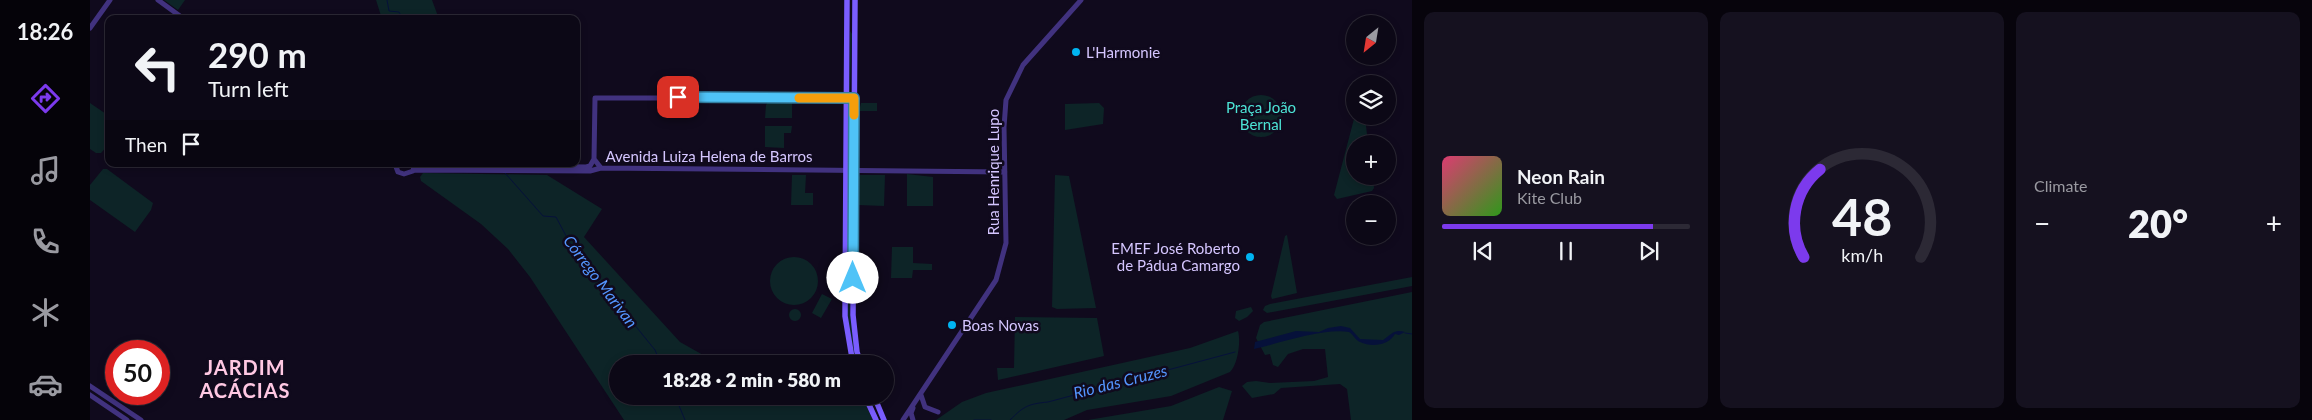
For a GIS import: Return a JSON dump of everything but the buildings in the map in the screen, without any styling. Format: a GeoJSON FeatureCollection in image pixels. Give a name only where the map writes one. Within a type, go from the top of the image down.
{"type":"FeatureCollection","features":[{"type":"Feature","properties":{"kind":"main road"},"geometry":{"type":"LineString","coordinates":[[847,0],[845,316],[852,355]]}},
{"type":"Feature","properties":{"kind":"main road"},"geometry":{"type":"LineString","coordinates":[[855,0],[853,315],[857,355]]}},
{"type":"Feature","properties":{"kind":"main road"},"geometry":{"type":"LineString","coordinates":[[870,405],[876,420]]}},
{"type":"Feature","properties":{"kind":"main road"},"geometry":{"type":"LineString","coordinates":[[878,405],[884,420]]}},
{"type":"Feature","properties":{"kind":"street"},"geometry":{"type":"LineString","coordinates":[[90,28],[110,0]]}},
{"type":"Feature","properties":{"kind":"street"},"geometry":{"type":"LineString","coordinates":[[158,0],[179,15]]}},
{"type":"Feature","properties":{"kind":"street","name":"Rua Henrique Lupo"},"geometry":{"type":"LineString","coordinates":[[903,420],[996,280],[1002,264],[1006,243],[1004,127],[1006,100],[1023,65],[1081,0]]}},
{"type":"Feature","properties":{"kind":"street"},"geometry":{"type":"LineString","coordinates":[[601,168],[594,159],[595,98],[854,98]]}},
{"type":"Feature","properties":{"kind":"street","name":"Avenida Luiza Helena de Barros"},"geometry":{"type":"LineString","coordinates":[[580,167],[590,166],[594,159]]}},
{"type":"Feature","properties":{"kind":"street"},"geometry":{"type":"LineString","coordinates":[[392,167],[396,170]]}},
{"type":"Feature","properties":{"kind":"street","name":"Avenida Luiza Helena de Barros"},"geometry":{"type":"LineString","coordinates":[[396,170],[404,174],[413,170],[590,171],[601,168],[1005,172]]}},
{"type":"Feature","properties":{"kind":"street"},"geometry":{"type":"LineString","coordinates":[[90,386],[141,420]]}},
{"type":"Feature","properties":{"kind":"street"},"geometry":{"type":"LineString","coordinates":[[90,395],[126,420]]}},
{"type":"Feature","properties":{"kind":"street"},"geometry":{"type":"LineString","coordinates":[[921,395],[925,407],[938,412]]}},
{"type":"Feature","properties":{"kind":"street","name":"Rua Henrique Lupo"},"geometry":{"type":"LineString","coordinates":[[913,420],[911,413],[917,401]]}},
{"type":"Feature","properties":{"kind":"green space"},"geometry":{"type":"Polygon","coordinates":[[[164,0],[185,0],[178,10],[164,0]]]}},
{"type":"Feature","properties":{"kind":"green space"},"geometry":{"type":"Polygon","coordinates":[[[376,0],[432,0],[438,15],[381,15],[376,0]]]}},
{"type":"Feature","properties":{"kind":"green space"},"geometry":{"type":"Polygon","coordinates":[[[850,31],[852,34],[850,93],[849,92],[850,31]]]}},
{"type":"Feature","properties":{"kind":"green space","name":"Praça João Bernal"},"geometry":{"type":"Polygon","coordinates":[[[1261,95],[1276,101],[1282,116],[1276,131],[1261,137],[1246,131],[1240,116],[1246,101],[1261,95]]]}},
{"type":"Feature","properties":{"kind":"green space"},"geometry":{"type":"Polygon","coordinates":[[[768,102],[792,102],[792,118],[765,118],[768,102]]]}},
{"type":"Feature","properties":{"kind":"green space"},"geometry":{"type":"Polygon","coordinates":[[[90,103],[105,113],[105,148],[101,153],[96,153],[90,149],[90,103]]]}},
{"type":"Feature","properties":{"kind":"green space"},"geometry":{"type":"Polygon","coordinates":[[[850,103],[852,106],[850,165],[849,164],[850,103]]]}},
{"type":"Feature","properties":{"kind":"green space"},"geometry":{"type":"Polygon","coordinates":[[[861,103],[877,103],[877,111],[859,111],[861,103]]]}},
{"type":"Feature","properties":{"kind":"green space"},"geometry":{"type":"Polygon","coordinates":[[[1099,103],[1104,108],[1103,124],[1065,130],[1065,104],[1099,103]]]}},
{"type":"Feature","properties":{"kind":"green space"},"geometry":{"type":"Polygon","coordinates":[[[1352,125],[1366,125],[1367,135],[1350,135],[1352,125]]]}},
{"type":"Feature","properties":{"kind":"green space"},"geometry":{"type":"Polygon","coordinates":[[[765,126],[792,126],[791,133],[784,133],[784,148],[765,147],[765,126]]]}},
{"type":"Feature","properties":{"kind":"green space"},"geometry":{"type":"Polygon","coordinates":[[[1346,149],[1346,185],[1374,185],[1374,188],[1372,191],[1346,195],[1346,197],[1337,199],[1334,195],[1346,149]]]}},
{"type":"Feature","properties":{"kind":"green space"},"geometry":{"type":"Polygon","coordinates":[[[103,169],[107,169],[153,203],[151,210],[135,232],[90,200],[90,185],[103,169]]]}},
{"type":"Feature","properties":{"kind":"green space"},"geometry":{"type":"Polygon","coordinates":[[[423,173],[547,175],[602,209],[584,237],[680,342],[703,355],[609,355],[609,397],[530,277],[508,249],[481,224],[421,181],[420,177],[423,173]]]}},
{"type":"Feature","properties":{"kind":"green space"},"geometry":{"type":"Polygon","coordinates":[[[907,174],[933,177],[933,206],[907,206],[907,174]]]}},
{"type":"Feature","properties":{"kind":"green space"},"geometry":{"type":"Polygon","coordinates":[[[792,175],[806,175],[805,193],[813,193],[813,205],[791,205],[792,175]]]}},
{"type":"Feature","properties":{"kind":"green space"},"geometry":{"type":"Polygon","coordinates":[[[849,175],[851,177],[850,238],[848,237],[849,175]]]}},
{"type":"Feature","properties":{"kind":"green space"},"geometry":{"type":"Polygon","coordinates":[[[860,175],[885,175],[884,206],[858,205],[858,179],[860,175]]]}},
{"type":"Feature","properties":{"kind":"green space"},"geometry":{"type":"Polygon","coordinates":[[[1055,175],[1069,176],[1096,308],[1057,309],[1052,307],[1055,175]]]}},
{"type":"Feature","properties":{"kind":"green space"},"geometry":{"type":"Polygon","coordinates":[[[1287,235],[1297,293],[1272,299],[1271,296],[1285,236],[1287,235]]]}},
{"type":"Feature","properties":{"kind":"green space"},"geometry":{"type":"Polygon","coordinates":[[[848,246],[850,248],[850,312],[857,355],[854,355],[847,316],[848,246]]]}},
{"type":"Feature","properties":{"kind":"green space"},"geometry":{"type":"Polygon","coordinates":[[[892,247],[913,247],[913,263],[932,264],[932,270],[913,270],[912,278],[891,278],[892,247]]]}},
{"type":"Feature","properties":{"kind":"green space"},"geometry":{"type":"Polygon","coordinates":[[[789,257],[799,257],[811,264],[818,276],[818,286],[811,298],[799,305],[789,305],[781,301],[774,294],[770,286],[770,276],[774,268],[781,261],[789,257]]]}},
{"type":"Feature","properties":{"kind":"green space"},"geometry":{"type":"Polygon","coordinates":[[[1412,277],[1412,286],[1267,313],[1263,310],[1265,306],[1270,304],[1412,277]]]}},
{"type":"Feature","properties":{"kind":"green space"},"geometry":{"type":"Polygon","coordinates":[[[1412,292],[1412,420],[1351,420],[1347,389],[1340,384],[1281,388],[1274,394],[1252,398],[1242,386],[1247,382],[1256,381],[1270,383],[1314,381],[1328,377],[1325,349],[1303,349],[1288,354],[1278,367],[1273,365],[1270,354],[1265,355],[1256,338],[1260,325],[1264,322],[1412,292]]]}},
{"type":"Feature","properties":{"kind":"green space"},"geometry":{"type":"Polygon","coordinates":[[[822,294],[832,299],[821,318],[812,313],[822,294]]]}},
{"type":"Feature","properties":{"kind":"green space"},"geometry":{"type":"Polygon","coordinates":[[[1251,307],[1253,311],[1247,317],[1239,321],[1235,318],[1236,311],[1251,307]]]}},
{"type":"Feature","properties":{"kind":"green space"},"geometry":{"type":"Polygon","coordinates":[[[795,309],[801,315],[795,321],[789,315],[795,309]]]}},
{"type":"Feature","properties":{"kind":"green space"},"geometry":{"type":"Polygon","coordinates":[[[1015,317],[1097,318],[1104,356],[998,380],[997,368],[1014,368],[1015,317]]]}},
{"type":"Feature","properties":{"kind":"green space"},"geometry":{"type":"Polygon","coordinates":[[[1238,331],[1238,352],[1235,364],[1230,372],[1171,396],[1087,410],[1064,420],[936,420],[962,402],[986,393],[1190,348],[1238,331]]]}},
{"type":"Feature","properties":{"kind":"green space"},"geometry":{"type":"Polygon","coordinates":[[[1219,387],[1232,391],[1223,420],[1088,420],[1171,406],[1219,387]]]}},
{"type":"Feature","properties":{"kind":"green space"},"geometry":{"type":"Polygon","coordinates":[[[614,405],[866,405],[873,420],[624,420],[614,405]]]}},
{"type":"Feature","properties":{"kind":"shaded area"},"geometry":{"type":"Polygon","coordinates":[[[1341,326],[1350,328],[1360,339],[1383,340],[1396,332],[1405,332],[1399,335],[1395,334],[1389,341],[1375,345],[1359,341],[1349,332],[1339,331],[1315,334],[1254,349],[1255,342],[1296,331],[1319,332],[1341,326]]]}},
{"type":"Feature","properties":{"kind":"waterway","name":"Córrego Marivan"},"geometry":{"type":"LineString","coordinates":[[387,0],[389,11],[399,12],[401,15]]}},
{"type":"Feature","properties":{"kind":"waterway","name":"Córrego Marivan"},"geometry":{"type":"LineString","coordinates":[[505,173],[543,216],[556,217],[573,249],[657,355]]}},
{"type":"Feature","properties":{"kind":"waterway","name":"Rio das Cruzes"},"geometry":{"type":"LineString","coordinates":[[1405,333],[1412,334]]}},
{"type":"Feature","properties":{"kind":"waterway","name":"Rio das Cruzes"},"geometry":{"type":"LineString","coordinates":[[1010,420],[1031,405],[1235,352]]}},
{"type":"Feature","properties":{"kind":"waterway","name":"Córrego Marivan"},"geometry":{"type":"LineString","coordinates":[[679,405],[685,420]]}},
{"type":"Feature","properties":{"kind":"waterway","name":"Rio das Cruzes"},"geometry":{"type":"LineString","coordinates":[[974,420],[991,420]]}},
{"type":"Feature","properties":{"kind":"slow traffic"},"geometry":{"type":"LineString","coordinates":[[799,98],[854,98],[854,115]]}},
{"type":"Feature","properties":{"kind":"place","name":"L'Harmonie"},"geometry":{"type":"Point","coordinates":[1076,52]}},
{"type":"Feature","properties":{"kind":"place","name":"EMEF José Roberto de Pádua Camargo"},"geometry":{"type":"Point","coordinates":[1250,257]}},
{"type":"Feature","properties":{"kind":"place","name":"Boas Novas"},"geometry":{"type":"Point","coordinates":[952,325]}},
{"type":"Feature","properties":{"kind":"district","name":"JARDIM ACÁCIAS"},"geometry":{"type":"Point","coordinates":[245,378]}},
{"type":"Feature","properties":{"kind":"route"},"geometry":{"type":"LineString","coordinates":[[678,97],[854,98],[853,278]]}}]}
